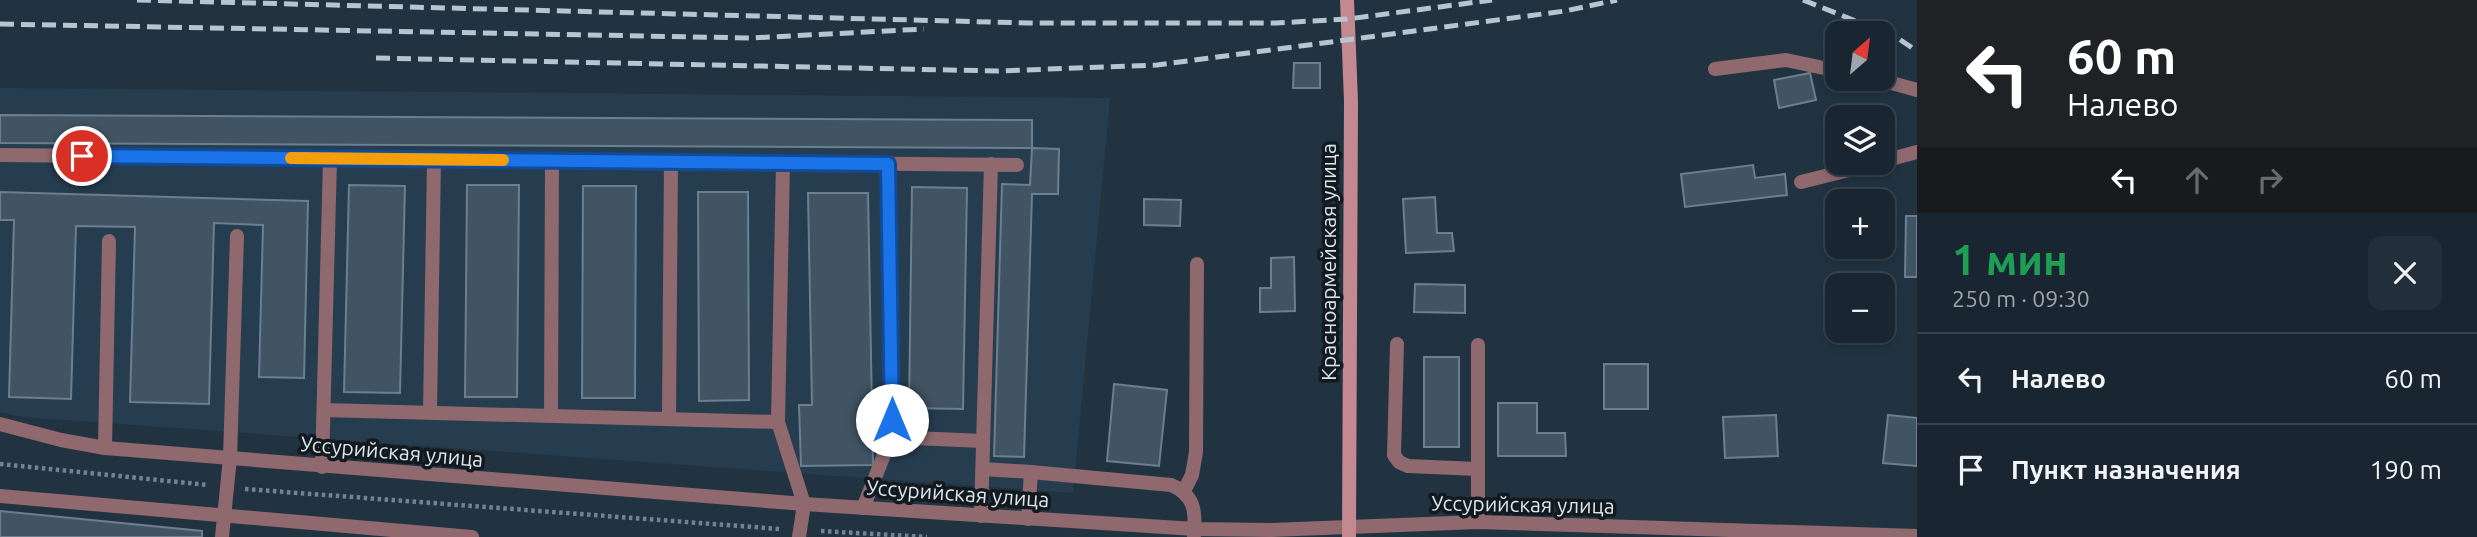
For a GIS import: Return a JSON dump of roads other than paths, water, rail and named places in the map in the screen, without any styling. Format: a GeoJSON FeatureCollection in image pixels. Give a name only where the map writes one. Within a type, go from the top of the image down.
{"type":"FeatureCollection","features":[{"type":"Feature","properties":{"kind":"main road","name":"Красноармейская улица"},"geometry":{"type":"LineString","coordinates":[[1347,0],[1351,76],[1349,531]]}},
{"type":"Feature","properties":{"kind":"lane"},"geometry":{"type":"LineString","coordinates":[[1714,69],[1786,60],[1825,68]]}},
{"type":"Feature","properties":{"kind":"lane"},"geometry":{"type":"LineString","coordinates":[[1895,84],[1917,90]]}},
{"type":"Feature","properties":{"kind":"lane"},"geometry":{"type":"LineString","coordinates":[[1895,158],[1917,152]]}},
{"type":"Feature","properties":{"kind":"lane"},"geometry":{"type":"LineString","coordinates":[[0,155],[1017,165]]}},
{"type":"Feature","properties":{"kind":"lane"},"geometry":{"type":"LineString","coordinates":[[322,467],[330,159]]}},
{"type":"Feature","properties":{"kind":"lane"},"geometry":{"type":"LineString","coordinates":[[430,412],[434,159]]}},
{"type":"Feature","properties":{"kind":"lane"},"geometry":{"type":"LineString","coordinates":[[551,415],[552,161]]}},
{"type":"Feature","properties":{"kind":"lane"},"geometry":{"type":"LineString","coordinates":[[669,418],[671,161]]}},
{"type":"Feature","properties":{"kind":"lane"},"geometry":{"type":"LineString","coordinates":[[783,162],[778,422],[804,503],[799,534]]}},
{"type":"Feature","properties":{"kind":"lane"},"geometry":{"type":"LineString","coordinates":[[863,508],[891,437],[888,164]]}},
{"type":"Feature","properties":{"kind":"lane"},"geometry":{"type":"LineString","coordinates":[[981,516],[991,164]]}},
{"type":"Feature","properties":{"kind":"lane"},"geometry":{"type":"LineString","coordinates":[[1801,182],[1829,175]]}},
{"type":"Feature","properties":{"kind":"lane"},"geometry":{"type":"LineString","coordinates":[[222,537],[230,458],[237,236]]}},
{"type":"Feature","properties":{"kind":"lane"},"geometry":{"type":"LineString","coordinates":[[105,448],[109,241]]}},
{"type":"Feature","properties":{"kind":"lane"},"geometry":{"type":"LineString","coordinates":[[1184,491],[1192,475],[1196,452],[1197,264]]}},
{"type":"Feature","properties":{"kind":"lane"},"geometry":{"type":"LineString","coordinates":[[1397,344],[1394,455],[1399,462],[1408,466],[1477,469]]}},
{"type":"Feature","properties":{"kind":"lane"},"geometry":{"type":"LineString","coordinates":[[1478,345],[1478,522]]}},
{"type":"Feature","properties":{"kind":"lane"},"geometry":{"type":"LineString","coordinates":[[324,410],[778,422]]}},
{"type":"Feature","properties":{"kind":"lane","name":"Уссурийская улица"},"geometry":{"type":"LineString","coordinates":[[0,424],[41,436],[105,448],[1194,533],[1349,531],[1478,522],[1917,536]]}},
{"type":"Feature","properties":{"kind":"lane"},"geometry":{"type":"LineString","coordinates":[[891,437],[983,441]]}},
{"type":"Feature","properties":{"kind":"lane"},"geometry":{"type":"LineString","coordinates":[[982,470],[1171,485],[1184,491],[1195,510],[1194,533]]}},
{"type":"Feature","properties":{"kind":"lane"},"geometry":{"type":"LineString","coordinates":[[1028,519],[1031,472]]}},
{"type":"Feature","properties":{"kind":"lane"},"geometry":{"type":"LineString","coordinates":[[0,496],[472,537]]}},
{"type":"Feature","properties":{"kind":"railway"},"geometry":{"type":"LineString","coordinates":[[137,0],[1029,23],[1276,23],[1348,19],[1492,0]]}},
{"type":"Feature","properties":{"kind":"railway"},"geometry":{"type":"LineString","coordinates":[[376,58],[998,71],[1157,65],[1565,11],[1617,0]]}},
{"type":"Feature","properties":{"kind":"railway"},"geometry":{"type":"LineString","coordinates":[[1803,0],[1896,37],[1917,51]]}},
{"type":"Feature","properties":{"kind":"railway"},"geometry":{"type":"LineString","coordinates":[[0,24],[751,38],[924,29]]}}]}
